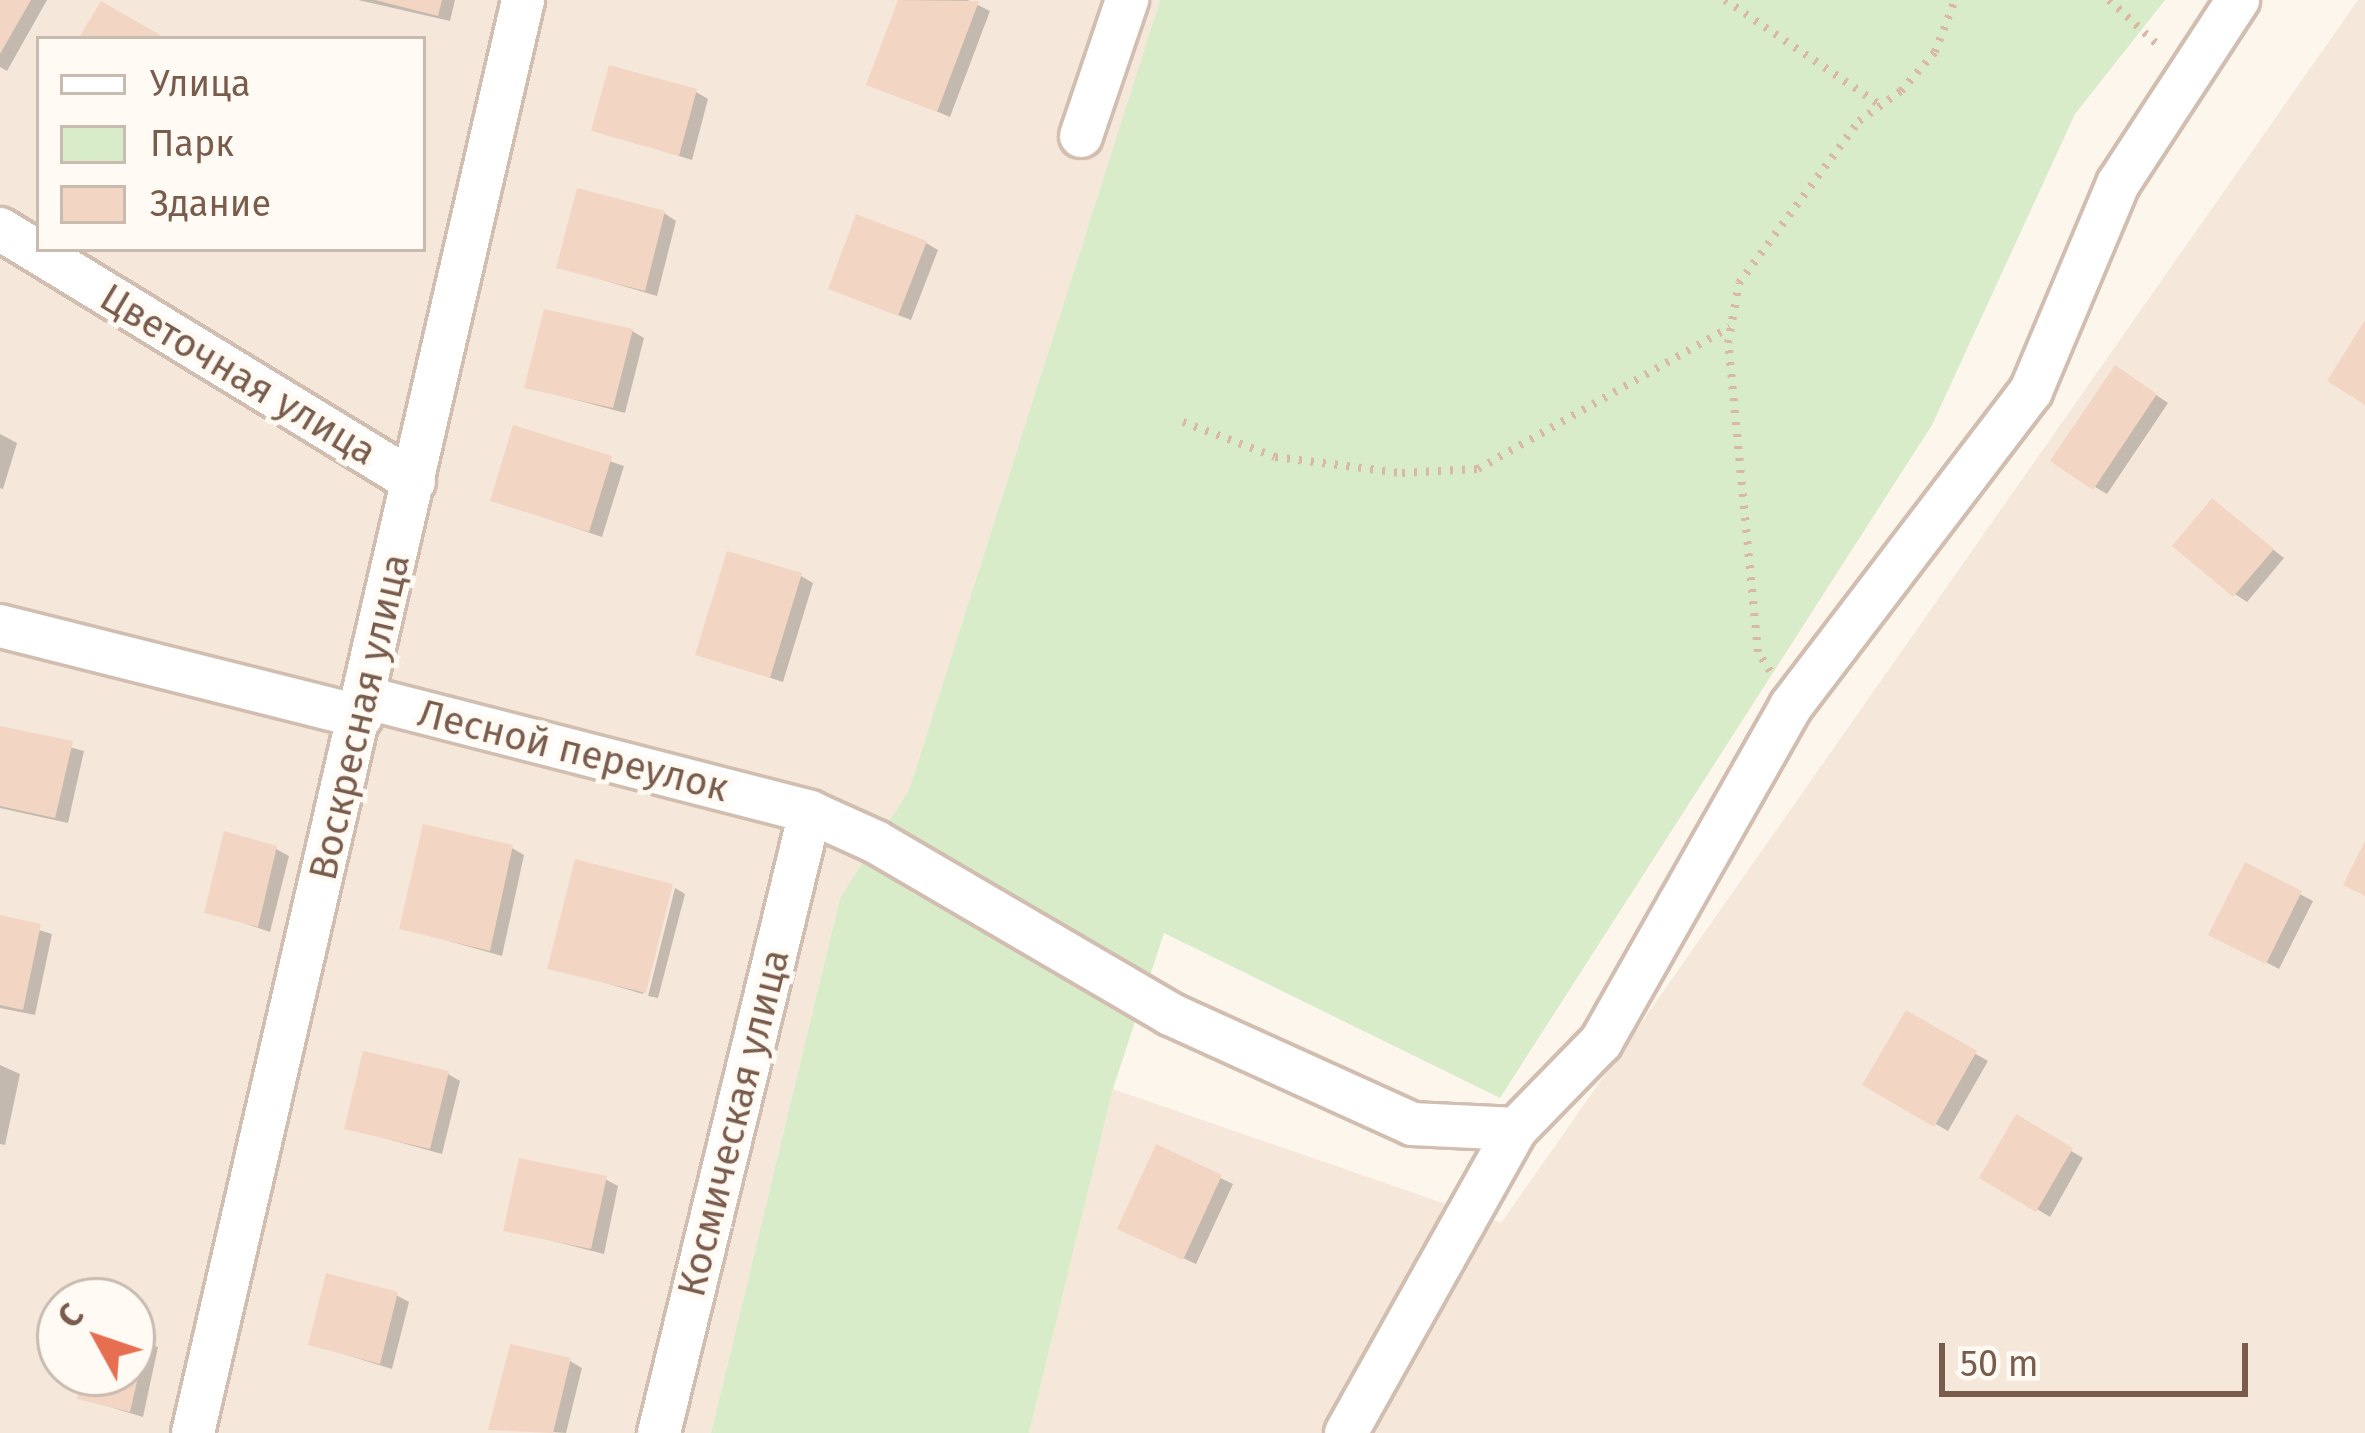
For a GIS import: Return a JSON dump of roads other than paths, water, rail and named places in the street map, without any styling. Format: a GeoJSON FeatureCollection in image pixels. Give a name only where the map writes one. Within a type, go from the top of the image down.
{"type":"FeatureCollection","features":[{"type":"Feature","properties":{"kind":"street","name":"Воскресная улица"},"geometry":{"type":"LineString","coordinates":[[193,1433],[524,0]]}},
{"type":"Feature","properties":{"kind":"street"},"geometry":{"type":"LineString","coordinates":[[1081,136],[1127,0]]}},
{"type":"Feature","properties":{"kind":"street"},"geometry":{"type":"LineString","coordinates":[[1346,1433],[1516,1129],[1601,1042],[1791,706],[2031,391],[2118,184],[2238,0]]}},
{"type":"Feature","properties":{"kind":"street","name":"Цветочная улица"},"geometry":{"type":"LineString","coordinates":[[0,229],[36,251]]}},
{"type":"Feature","properties":{"kind":"street","name":"Цветочная улица"},"geometry":{"type":"LineString","coordinates":[[38,252],[414,482]]}},
{"type":"Feature","properties":{"kind":"street","name":"Лесной переулок"},"geometry":{"type":"LineString","coordinates":[[0,626],[810,812],[876,842],[1170,1014],[1412,1124],[1516,1129]]}},
{"type":"Feature","properties":{"kind":"street","name":"Космическая улица"},"geometry":{"type":"LineString","coordinates":[[659,1433],[810,812]]}}]}
